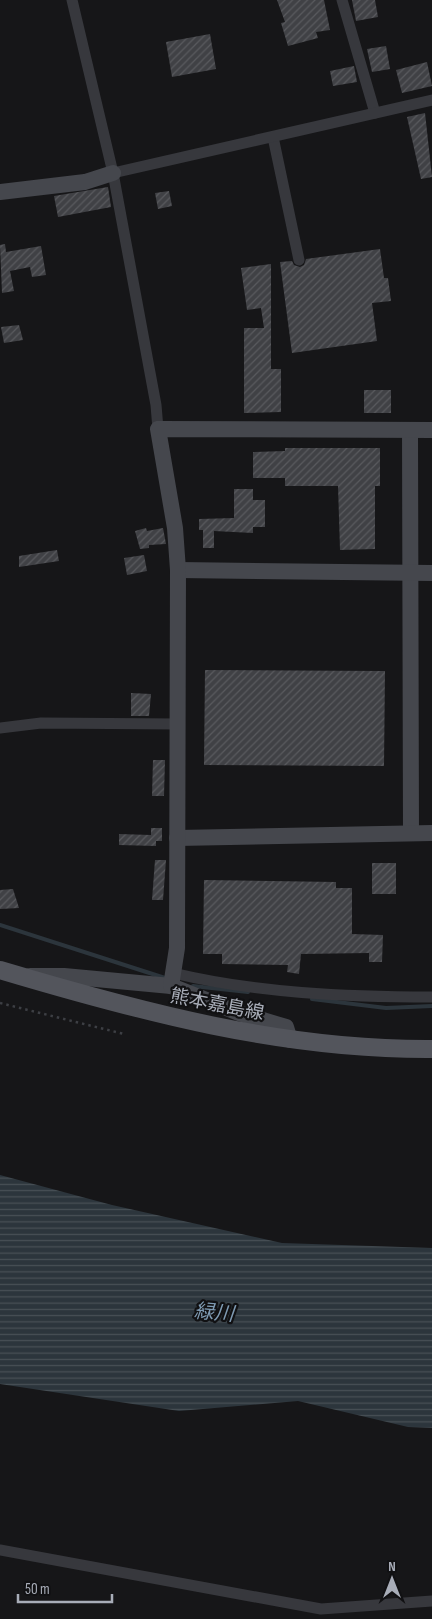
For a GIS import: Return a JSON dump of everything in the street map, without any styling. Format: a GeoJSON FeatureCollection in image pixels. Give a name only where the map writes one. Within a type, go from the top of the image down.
{"type":"FeatureCollection","features":[{"type":"Feature","properties":{"kind":"main road","name":"熊本嘉島線"},"geometry":{"type":"LineString","coordinates":[[0,970],[152,1013],[213,1027],[290,1040],[399,1050],[432,1049]]}},
{"type":"Feature","properties":{"kind":"street"},"geometry":{"type":"LineString","coordinates":[[72,0],[113,173],[156,405],[158,429],[175,528],[178,570],[177,948],[172,979]]}},
{"type":"Feature","properties":{"kind":"street"},"geometry":{"type":"LineString","coordinates":[[342,0],[375,113]]}},
{"type":"Feature","properties":{"kind":"street"},"geometry":{"type":"LineString","coordinates":[[0,192],[85,182],[113,173],[432,100]]}},
{"type":"Feature","properties":{"kind":"street"},"geometry":{"type":"LineString","coordinates":[[272,137],[299,260]]}},
{"type":"Feature","properties":{"kind":"street"},"geometry":{"type":"LineString","coordinates":[[158,429],[432,430]]}},
{"type":"Feature","properties":{"kind":"street"},"geometry":{"type":"LineString","coordinates":[[410,430],[411,834]]}},
{"type":"Feature","properties":{"kind":"street"},"geometry":{"type":"LineString","coordinates":[[178,570],[432,573]]}},
{"type":"Feature","properties":{"kind":"street"},"geometry":{"type":"LineString","coordinates":[[0,728],[40,723],[178,724]]}},
{"type":"Feature","properties":{"kind":"street"},"geometry":{"type":"LineString","coordinates":[[177,838],[432,834]]}},
{"type":"Feature","properties":{"kind":"street"},"geometry":{"type":"LineString","coordinates":[[18,975],[172,979],[375,997],[432,998]]}},
{"type":"Feature","properties":{"kind":"street"},"geometry":{"type":"LineString","coordinates":[[172,979],[239,1013],[286,1027],[290,1040]]}},
{"type":"Feature","properties":{"kind":"street"},"geometry":{"type":"LineString","coordinates":[[0,1550],[321,1609],[432,1601]]}},
{"type":"Feature","properties":{"kind":"path"},"geometry":{"type":"LineString","coordinates":[[0,1003],[124,1034]]}},
{"type":"Feature","properties":{"kind":"water","name":"緑川"},"geometry":{"type":"Polygon","coordinates":[[[0,1175],[112,1205],[282,1243],[432,1248],[432,1428],[408,1427],[298,1401],[179,1411],[0,1384],[0,1175]]]}},
{"type":"Feature","properties":{"kind":"building"},"geometry":{"type":"Polygon","coordinates":[[[277,0],[324,0],[330,30],[316,32],[318,38],[288,46],[281,23],[285,22],[277,0]]]}},
{"type":"Feature","properties":{"kind":"building"},"geometry":{"type":"Polygon","coordinates":[[[352,0],[375,0],[378,17],[356,21],[352,0]]]}},
{"type":"Feature","properties":{"kind":"building"},"geometry":{"type":"Polygon","coordinates":[[[210,34],[216,69],[172,77],[166,42],[210,34]]]}},
{"type":"Feature","properties":{"kind":"building"},"geometry":{"type":"Polygon","coordinates":[[[386,46],[390,69],[372,72],[367,49],[386,46]]]}},
{"type":"Feature","properties":{"kind":"building"},"geometry":{"type":"Polygon","coordinates":[[[427,62],[432,86],[402,93],[396,70],[427,62]]]}},
{"type":"Feature","properties":{"kind":"building"},"geometry":{"type":"Polygon","coordinates":[[[354,66],[357,82],[333,86],[330,71],[354,66]]]}},
{"type":"Feature","properties":{"kind":"building"},"geometry":{"type":"Polygon","coordinates":[[[425,113],[432,177],[421,179],[407,117],[425,113]]]}},
{"type":"Feature","properties":{"kind":"building"},"geometry":{"type":"Polygon","coordinates":[[[108,187],[111,207],[58,217],[54,196],[108,187]]]}},
{"type":"Feature","properties":{"kind":"building"},"geometry":{"type":"Polygon","coordinates":[[[169,191],[172,206],[158,209],[155,193],[169,191]]]}},
{"type":"Feature","properties":{"kind":"building"},"geometry":{"type":"Polygon","coordinates":[[[5,244],[6,252],[41,246],[46,275],[32,277],[30,267],[10,271],[14,291],[2,293],[0,245],[5,244]]]}},
{"type":"Feature","properties":{"kind":"building"},"geometry":{"type":"Polygon","coordinates":[[[380,249],[384,278],[388,278],[391,301],[372,303],[377,341],[292,353],[280,262],[292,261],[294,265],[300,267],[304,265],[306,259],[380,249]]]}},
{"type":"Feature","properties":{"kind":"building"},"geometry":{"type":"Polygon","coordinates":[[[271,264],[271,369],[281,369],[281,412],[244,413],[244,328],[264,328],[261,308],[247,310],[241,268],[271,264]]]}},
{"type":"Feature","properties":{"kind":"building"},"geometry":{"type":"Polygon","coordinates":[[[19,325],[23,340],[4,343],[1,327],[19,325]]]}},
{"type":"Feature","properties":{"kind":"building"},"geometry":{"type":"Polygon","coordinates":[[[364,390],[391,390],[391,413],[364,413],[364,390]]]}},
{"type":"Feature","properties":{"kind":"building"},"geometry":{"type":"Polygon","coordinates":[[[285,448],[380,448],[380,486],[375,486],[375,549],[340,550],[338,486],[285,486],[285,478],[253,478],[253,452],[285,451],[285,448]]]}},
{"type":"Feature","properties":{"kind":"building"},"geometry":{"type":"Polygon","coordinates":[[[234,489],[253,489],[253,500],[265,500],[265,527],[253,527],[253,533],[214,531],[214,548],[203,548],[203,530],[199,530],[199,519],[234,518],[234,489]]]}},
{"type":"Feature","properties":{"kind":"building"},"geometry":{"type":"Polygon","coordinates":[[[146,528],[147,531],[163,528],[166,544],[149,545],[149,548],[140,549],[135,531],[146,528]]]}},
{"type":"Feature","properties":{"kind":"building"},"geometry":{"type":"Polygon","coordinates":[[[57,550],[59,561],[19,567],[19,556],[57,550]]]}},
{"type":"Feature","properties":{"kind":"building"},"geometry":{"type":"Polygon","coordinates":[[[144,555],[147,571],[127,575],[124,558],[144,555]]]}},
{"type":"Feature","properties":{"kind":"building"},"geometry":{"type":"Polygon","coordinates":[[[205,670],[385,671],[384,766],[204,765],[205,670]]]}},
{"type":"Feature","properties":{"kind":"building"},"geometry":{"type":"Polygon","coordinates":[[[131,693],[151,694],[149,716],[131,716],[131,693]]]}},
{"type":"Feature","properties":{"kind":"building"},"geometry":{"type":"Polygon","coordinates":[[[153,760],[165,760],[164,796],[152,796],[153,760]]]}},
{"type":"Feature","properties":{"kind":"building"},"geometry":{"type":"Polygon","coordinates":[[[151,828],[162,828],[162,841],[156,841],[156,846],[119,845],[119,834],[151,835],[151,828]]]}},
{"type":"Feature","properties":{"kind":"building"},"geometry":{"type":"Polygon","coordinates":[[[155,860],[166,860],[163,900],[152,900],[155,860]]]}},
{"type":"Feature","properties":{"kind":"building"},"geometry":{"type":"Polygon","coordinates":[[[372,863],[396,863],[396,894],[372,894],[372,863]]]}},
{"type":"Feature","properties":{"kind":"building"},"geometry":{"type":"Polygon","coordinates":[[[204,880],[336,882],[336,888],[352,888],[352,934],[383,935],[382,962],[369,962],[369,953],[301,954],[299,974],[287,972],[288,965],[222,964],[222,954],[203,954],[204,880]]]}},
{"type":"Feature","properties":{"kind":"building"},"geometry":{"type":"Polygon","coordinates":[[[13,889],[19,908],[0,909],[0,890],[13,889]]]}},
{"type":"Feature","properties":{"kind":"waterway"},"geometry":{"type":"LineString","coordinates":[[0,925],[165,978]]}},
{"type":"Feature","properties":{"kind":"waterway"},"geometry":{"type":"LineString","coordinates":[[193,986],[248,992]]}},
{"type":"Feature","properties":{"kind":"waterway"},"geometry":{"type":"LineString","coordinates":[[312,999],[386,1008],[432,1006]]}}]}
